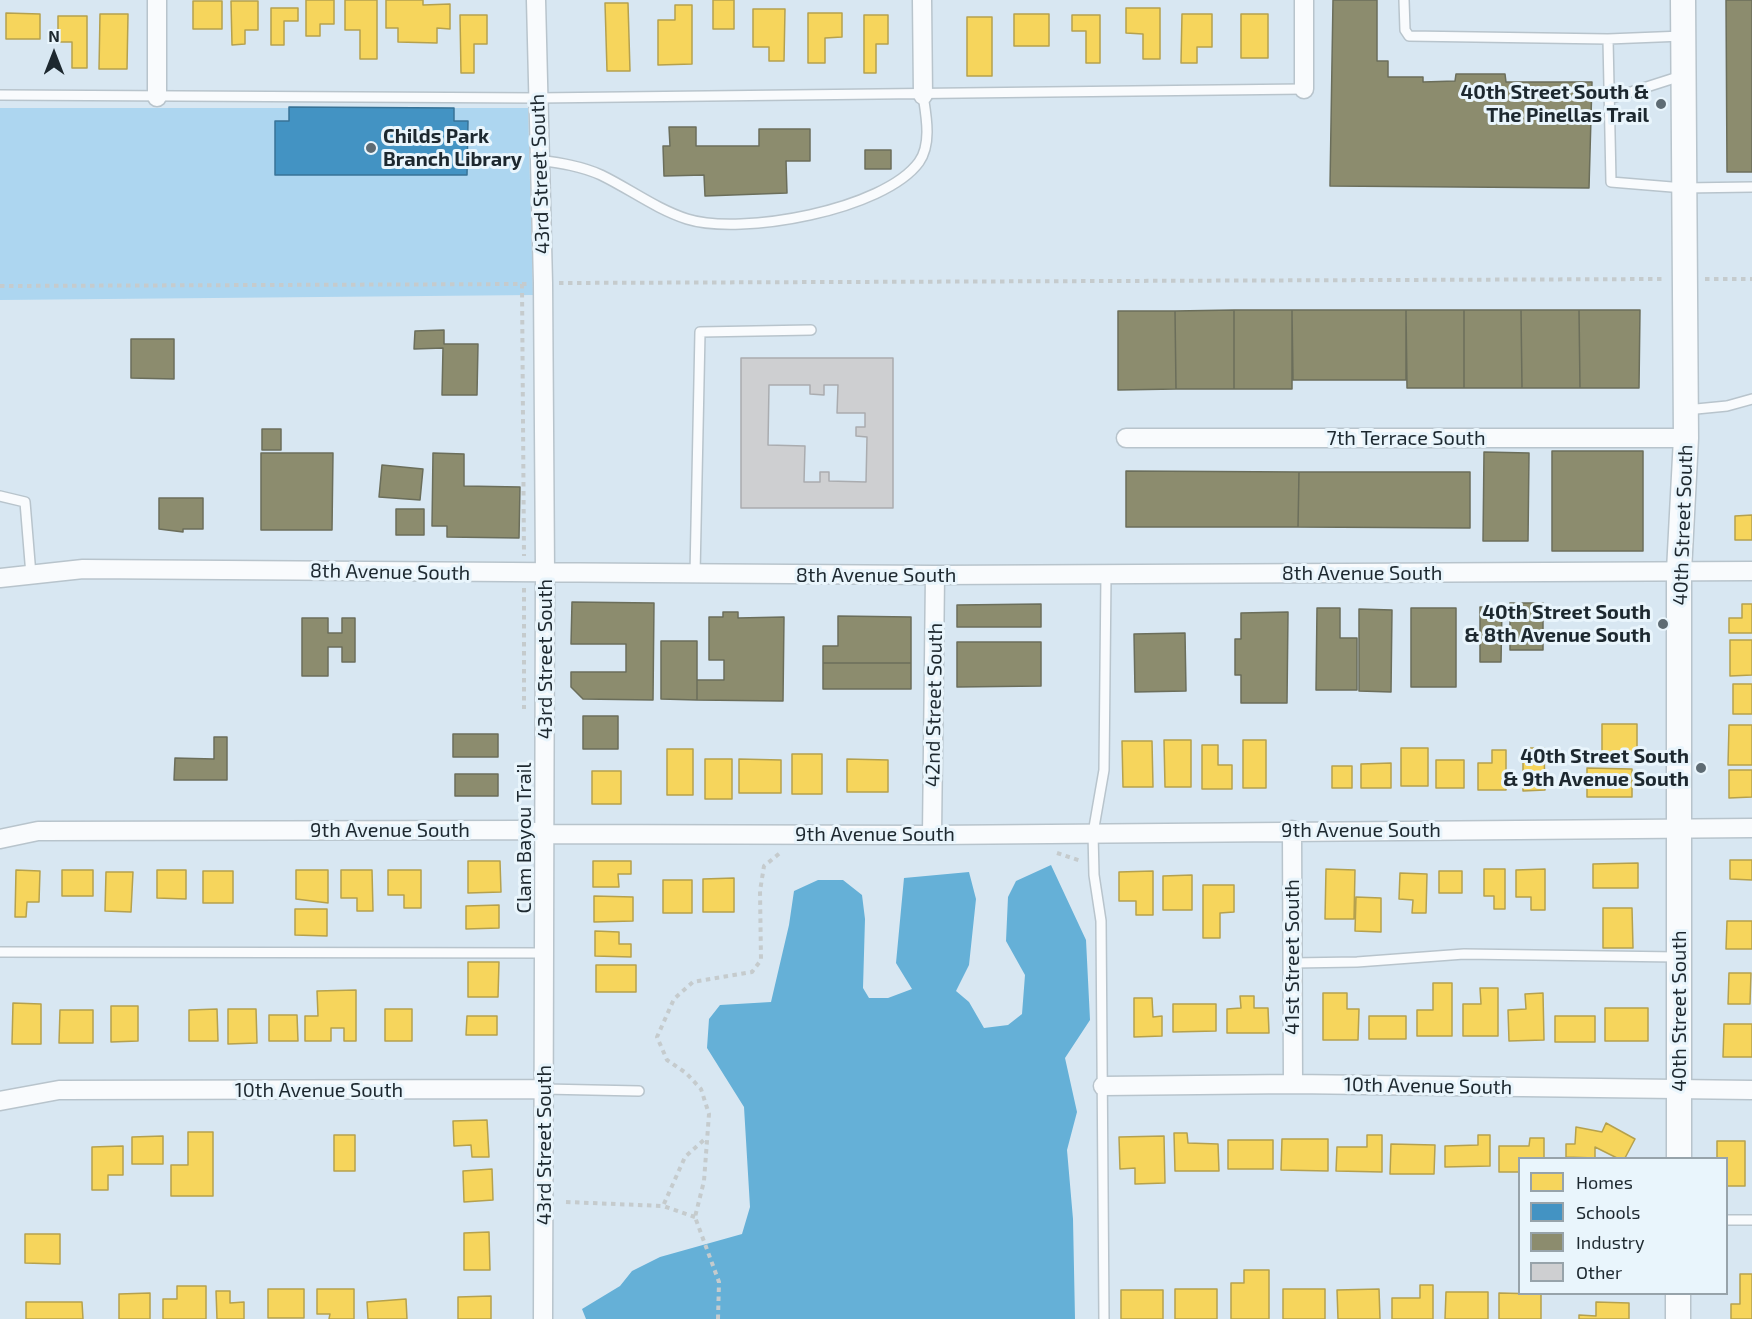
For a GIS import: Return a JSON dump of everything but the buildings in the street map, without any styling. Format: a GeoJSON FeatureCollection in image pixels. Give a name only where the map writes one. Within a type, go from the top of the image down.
{"type":"FeatureCollection","features":[{"type":"Feature","properties":{"kind":"street"},"geometry":{"type":"LineString","coordinates":[[157,0],[157,97]]}},
{"type":"Feature","properties":{"kind":"street","name":"43rd Street South"},"geometry":{"type":"LineString","coordinates":[[536,0],[545,573],[543,1319]]}},
{"type":"Feature","properties":{"kind":"street"},"geometry":{"type":"LineString","coordinates":[[922,0],[923,95]]}},
{"type":"Feature","properties":{"kind":"street"},"geometry":{"type":"LineString","coordinates":[[1304,0],[1304,89]]}},
{"type":"Feature","properties":{"kind":"street","name":"40th Street South"},"geometry":{"type":"LineString","coordinates":[[1679,1157],[1679,571],[1686,438],[1683,0]]}},
{"type":"Feature","properties":{"kind":"street","name":"7th Terrace South"},"geometry":{"type":"LineString","coordinates":[[1126,438],[1686,438]]}},
{"type":"Feature","properties":{"kind":"street","name":"8th Avenue South"},"geometry":{"type":"LineString","coordinates":[[0,579],[83,569],[935,575],[1752,571]]}},
{"type":"Feature","properties":{"kind":"street","name":"42nd Street South"},"geometry":{"type":"LineString","coordinates":[[932,835],[935,575]]}},
{"type":"Feature","properties":{"kind":"street","name":"9th Avenue South"},"geometry":{"type":"LineString","coordinates":[[0,839],[38,831],[524,830],[545,834],[932,835],[1292,830],[1752,828]]}},
{"type":"Feature","properties":{"kind":"street","name":"41st Street South"},"geometry":{"type":"LineString","coordinates":[[1292,830],[1293,1084]]}},
{"type":"Feature","properties":{"kind":"street","name":"10th Avenue South"},"geometry":{"type":"LineString","coordinates":[[1103,1086],[1293,1084],[1752,1090]]}},
{"type":"Feature","properties":{"kind":"street","name":"10th Avenue South"},"geometry":{"type":"LineString","coordinates":[[0,1101],[59,1090],[544,1089]]}},
{"type":"Feature","properties":{"kind":"street"},"geometry":{"type":"LineString","coordinates":[[1678,1295],[1678,1319]]}},
{"type":"Feature","properties":{"kind":"lane"},"geometry":{"type":"LineString","coordinates":[[1404,0],[1405,30],[1409,36],[1608,39],[1683,36]]}},
{"type":"Feature","properties":{"kind":"lane"},"geometry":{"type":"LineString","coordinates":[[1608,39],[1611,182],[1684,188],[1752,187]]}},
{"type":"Feature","properties":{"kind":"lane"},"geometry":{"type":"LineString","coordinates":[[1609,99],[1683,75]]}},
{"type":"Feature","properties":{"kind":"lane"},"geometry":{"type":"LineString","coordinates":[[0,95],[537,98],[1304,89]]}},
{"type":"Feature","properties":{"kind":"lane"},"geometry":{"type":"LineString","coordinates":[[539,160],[572,165],[600,175],[646,201],[688,219],[732,225],[774,222],[816,215],[878,191],[903,176],[919,161],[926,144],[923,95]]}},
{"type":"Feature","properties":{"kind":"lane"},"geometry":{"type":"LineString","coordinates":[[695,574],[700,332],[811,330]]}},
{"type":"Feature","properties":{"kind":"lane"},"geometry":{"type":"LineString","coordinates":[[1686,410],[1727,406],[1752,399]]}},
{"type":"Feature","properties":{"kind":"lane"},"geometry":{"type":"LineString","coordinates":[[0,496],[25,502],[31,575]]}},
{"type":"Feature","properties":{"kind":"lane"},"geometry":{"type":"LineString","coordinates":[[1104,1319],[1101,921],[1093,865],[1093,833],[1104,770],[1106,574]]}},
{"type":"Feature","properties":{"kind":"lane"},"geometry":{"type":"LineString","coordinates":[[0,952],[544,953]]}},
{"type":"Feature","properties":{"kind":"lane"},"geometry":{"type":"LineString","coordinates":[[1293,963],[1358,962],[1464,954],[1678,957]]}},
{"type":"Feature","properties":{"kind":"lane","name":"10th Avenue South"},"geometry":{"type":"LineString","coordinates":[[544,1089],[639,1091]]}},
{"type":"Feature","properties":{"kind":"lane"},"geometry":{"type":"LineString","coordinates":[[1728,1220],[1752,1220]]}},
{"type":"Feature","properties":{"kind":"path"},"geometry":{"type":"LineString","coordinates":[[559,284],[1668,279]]}},
{"type":"Feature","properties":{"kind":"path"},"geometry":{"type":"LineString","coordinates":[[1701,279],[1752,279]]}},
{"type":"Feature","properties":{"kind":"path"},"geometry":{"type":"LineString","coordinates":[[0,286],[524,284],[524,711]]}},
{"type":"Feature","properties":{"kind":"path"},"geometry":{"type":"LineString","coordinates":[[1047,850],[1093,865]]}},
{"type":"Feature","properties":{"kind":"path"},"geometry":{"type":"LineString","coordinates":[[718,1319],[719,1282],[695,1217],[704,1181],[705,1139],[709,1114],[701,1089],[667,1060],[657,1037],[674,999],[693,982],[752,972],[760,960],[760,891],[764,866],[777,853],[789,853]]}},
{"type":"Feature","properties":{"kind":"path"},"geometry":{"type":"LineString","coordinates":[[663,1206],[685,1157],[705,1139]]}},
{"type":"Feature","properties":{"kind":"path"},"geometry":{"type":"LineString","coordinates":[[566,1202],[663,1206],[695,1217]]}},
{"type":"Feature","properties":{"kind":"shaded area"},"geometry":{"type":"Polygon","coordinates":[[[0,108],[528,108],[533,295],[0,300],[0,108]]]}},
{"type":"Feature","properties":{"kind":"shaded area"},"geometry":{"type":"Polygon","coordinates":[[[1051,865],[1086,940],[1090,1020],[1065,1058],[1077,1112],[1067,1150],[1073,1219],[1075,1319],[586,1319],[582,1309],[620,1286],[632,1271],[660,1257],[742,1234],[750,1207],[744,1107],[707,1048],[709,1019],[720,1005],[771,1002],[789,925],[794,891],[818,880],[843,880],[862,895],[865,919],[863,988],[869,998],[888,998],[912,989],[896,963],[904,878],[969,872],[976,899],[969,965],[956,991],[969,1002],[984,1028],[1008,1025],[1022,1014],[1025,975],[1006,941],[1008,897],[1016,881],[1051,865]]]}},
{"type":"Feature","properties":{"kind":"place","name":"40th Street South & The Pinellas Trail"},"geometry":{"type":"Point","coordinates":[1661,104]}},
{"type":"Feature","properties":{"kind":"place","name":"Childs Park Branch Library"},"geometry":{"type":"Point","coordinates":[371,148]}},
{"type":"Feature","properties":{"kind":"place","name":"40th Street South & 8th Avenue South"},"geometry":{"type":"Point","coordinates":[1663,624]}},
{"type":"Feature","properties":{"kind":"place","name":"40th Street South & 9th Avenue South"},"geometry":{"type":"Point","coordinates":[1701,768]}}]}
